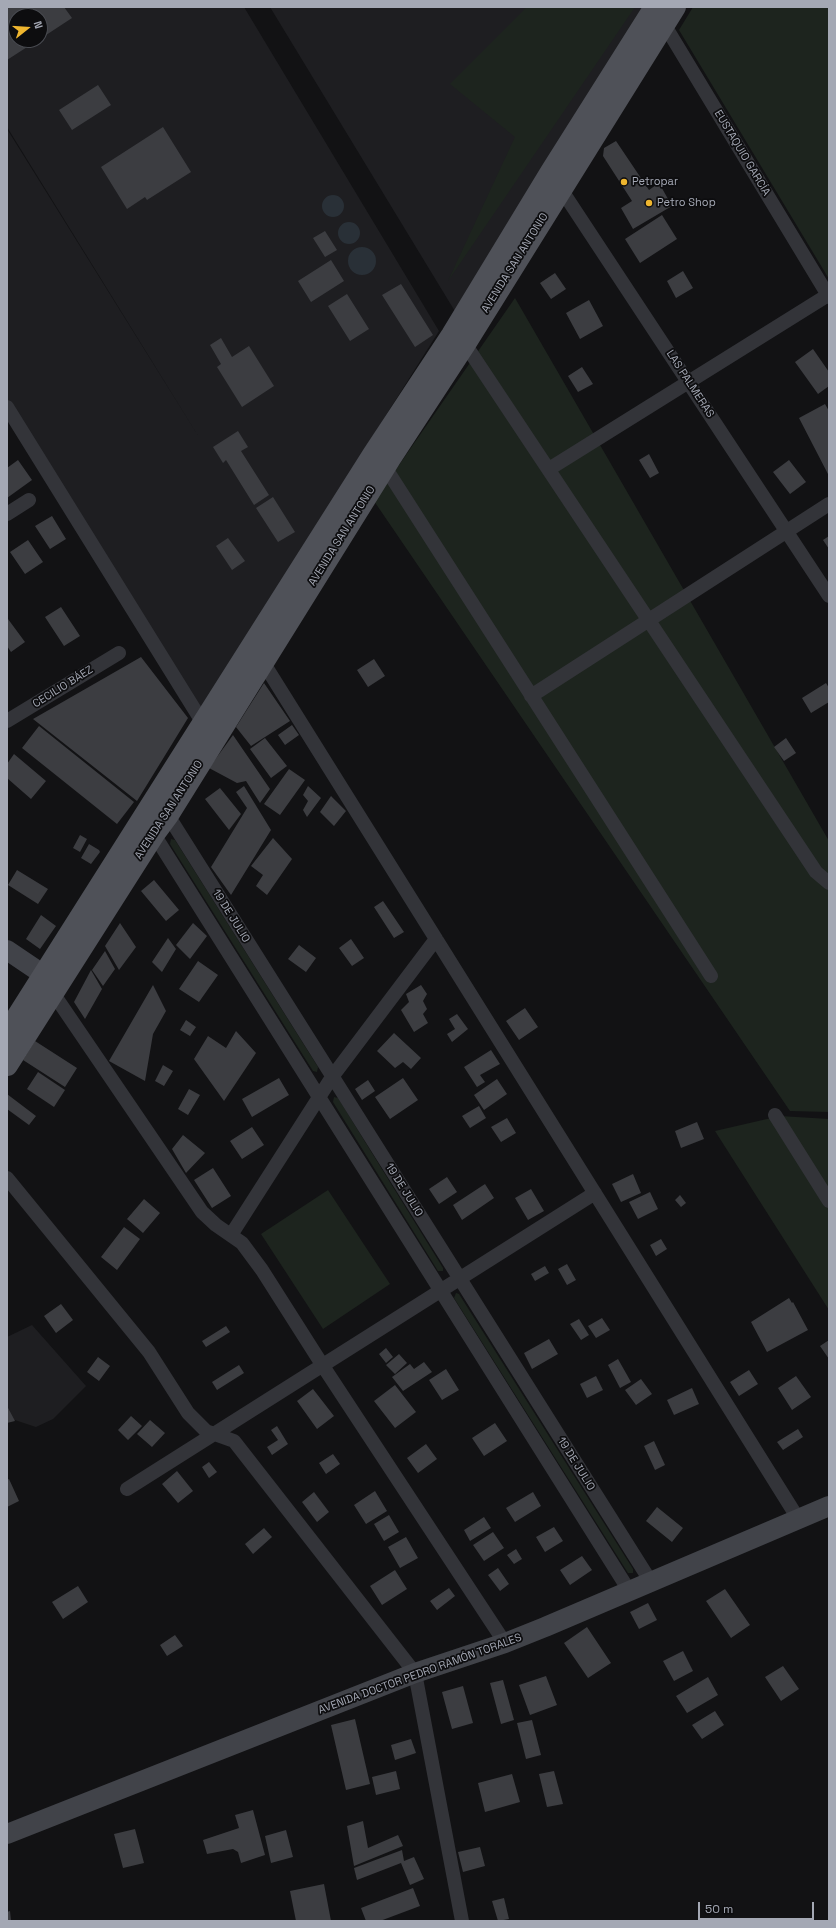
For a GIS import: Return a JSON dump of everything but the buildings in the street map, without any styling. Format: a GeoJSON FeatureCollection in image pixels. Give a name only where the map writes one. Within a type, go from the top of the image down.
{"type":"FeatureCollection","features":[{"type":"Feature","properties":{"kind":"main road","name":"AVENIDA SAN ANTONIO"},"geometry":{"type":"LineString","coordinates":[[208,732],[263,662],[385,467],[459,340],[662,12]]}},
{"type":"Feature","properties":{"kind":"main road","name":"AVENIDA SAN ANTONIO"},"geometry":{"type":"LineString","coordinates":[[7,1065],[49,984],[208,732],[379,446],[459,340]]}},
{"type":"Feature","properties":{"kind":"main road","name":"AVENIDA SAN ANTONIO"},"geometry":{"type":"LineString","coordinates":[[7,1032],[49,984]]}},
{"type":"Feature","properties":{"kind":"street","name":"EUSTAQUIO GARCÍA"},"geometry":{"type":"LineString","coordinates":[[662,12],[828,296]]}},
{"type":"Feature","properties":{"kind":"street","name":"LAS PALMERAS"},"geometry":{"type":"LineString","coordinates":[[556,181],[829,596]]}},
{"type":"Feature","properties":{"kind":"street"},"geometry":{"type":"LineString","coordinates":[[549,469],[828,296]]}},
{"type":"Feature","properties":{"kind":"street"},"geometry":{"type":"LineString","coordinates":[[459,340],[549,469],[816,872],[829,883]]}},
{"type":"Feature","properties":{"kind":"street"},"geometry":{"type":"LineString","coordinates":[[7,408],[208,732]]}},
{"type":"Feature","properties":{"kind":"street"},"geometry":{"type":"LineString","coordinates":[[385,467],[711,976]]}},
{"type":"Feature","properties":{"kind":"street"},"geometry":{"type":"LineString","coordinates":[[7,514],[29,500]]}},
{"type":"Feature","properties":{"kind":"street"},"geometry":{"type":"LineString","coordinates":[[531,696],[829,504]]}},
{"type":"Feature","properties":{"kind":"street","name":"CECILIO BÁEZ"},"geometry":{"type":"LineString","coordinates":[[7,721],[119,653]]}},
{"type":"Feature","properties":{"kind":"street"},"geometry":{"type":"LineString","coordinates":[[263,662],[799,1520]]}},
{"type":"Feature","properties":{"kind":"street","name":"19 DE JULIO"},"geometry":{"type":"LineString","coordinates":[[162,806],[651,1582]]}},
{"type":"Feature","properties":{"kind":"street","name":"19 DE JULIO"},"geometry":{"type":"LineString","coordinates":[[149,826],[630,1592]]}},
{"type":"Feature","properties":{"kind":"street"},"geometry":{"type":"LineString","coordinates":[[231,1235],[332,1077],[436,938]]}},
{"type":"Feature","properties":{"kind":"street"},"geometry":{"type":"LineString","coordinates":[[7,950],[49,984],[202,1212],[242,1243],[262,1270],[323,1366],[505,1643]]}},
{"type":"Feature","properties":{"kind":"street"},"geometry":{"type":"LineString","coordinates":[[775,1115],[829,1201]]}},
{"type":"Feature","properties":{"kind":"street"},"geometry":{"type":"LineString","coordinates":[[7,1178],[149,1352],[188,1413],[206,1431],[213,1435],[234,1441],[415,1673],[462,1921]]}},
{"type":"Feature","properties":{"kind":"street"},"geometry":{"type":"LineString","coordinates":[[127,1489],[595,1193]]}},
{"type":"Feature","properties":{"kind":"street","name":"AVENIDA DOCTOR PEDRO RAMÓN TORALES"},"geometry":{"type":"LineString","coordinates":[[7,1834],[415,1673],[505,1643],[630,1592],[829,1506]]}},
{"type":"Feature","properties":{"kind":"shaded area"},"geometry":{"type":"Polygon","coordinates":[[[7,7],[244,7],[439,331],[201,709],[7,399],[7,129],[202,442],[7,127],[7,7]]]}},
{"type":"Feature","properties":{"kind":"shaded area"},"geometry":{"type":"Polygon","coordinates":[[[270,7],[647,7],[456,313],[270,7]]]}},
{"type":"Feature","properties":{"kind":"shaded area"},"geometry":{"type":"Polygon","coordinates":[[[527,7],[635,7],[448,281],[515,137],[450,84],[527,7]]]}},
{"type":"Feature","properties":{"kind":"shaded area"},"geometry":{"type":"Polygon","coordinates":[[[693,7],[829,7],[829,279],[679,30],[693,7]]]}},
{"type":"Feature","properties":{"kind":"shaded area"},"geometry":{"type":"Polygon","coordinates":[[[333,195],[337,196],[343,202],[343,210],[337,216],[333,217],[329,216],[323,210],[322,206],[323,202],[329,196],[333,195]]]}},
{"type":"Feature","properties":{"kind":"shaded area"},"geometry":{"type":"Polygon","coordinates":[[[345,222],[353,222],[360,229],[360,237],[353,244],[345,244],[338,237],[338,229],[345,222]]]}},
{"type":"Feature","properties":{"kind":"shaded area"},"geometry":{"type":"Polygon","coordinates":[[[362,247],[372,251],[376,261],[372,271],[362,275],[352,271],[348,261],[352,251],[362,247]]]}},
{"type":"Feature","properties":{"kind":"shaded area"},"geometry":{"type":"Polygon","coordinates":[[[515,298],[829,841],[829,1112],[790,1111],[374,501],[515,298]]]}},
{"type":"Feature","properties":{"kind":"shaded area"},"geometry":{"type":"Polygon","coordinates":[[[171,839],[175,840],[318,1067],[317,1072],[313,1071],[170,844],[171,839]]]}},
{"type":"Feature","properties":{"kind":"shaded area"},"geometry":{"type":"Polygon","coordinates":[[[334,1097],[338,1098],[443,1268],[443,1271],[438,1271],[333,1102],[334,1097]]]}},
{"type":"Feature","properties":{"kind":"shaded area"},"geometry":{"type":"Polygon","coordinates":[[[780,1116],[829,1119],[829,1310],[715,1131],[780,1116]]]}},
{"type":"Feature","properties":{"kind":"shaded area"},"geometry":{"type":"Polygon","coordinates":[[[328,1190],[390,1284],[323,1329],[261,1234],[328,1190]]]}},
{"type":"Feature","properties":{"kind":"shaded area"},"geometry":{"type":"Polygon","coordinates":[[[456,1293],[459,1294],[633,1569],[633,1573],[628,1573],[454,1298],[456,1293]]]}},
{"type":"Feature","properties":{"kind":"shaded area"},"geometry":{"type":"Polygon","coordinates":[[[32,1325],[86,1386],[53,1419],[36,1427],[15,1420],[7,1422],[7,1337],[32,1325]]]}},
{"type":"Feature","properties":{"kind":"place","name":"Petropar"},"geometry":{"type":"Point","coordinates":[624,182]}},
{"type":"Feature","properties":{"kind":"place","name":"Petro Shop"},"geometry":{"type":"Point","coordinates":[649,203]}}]}
